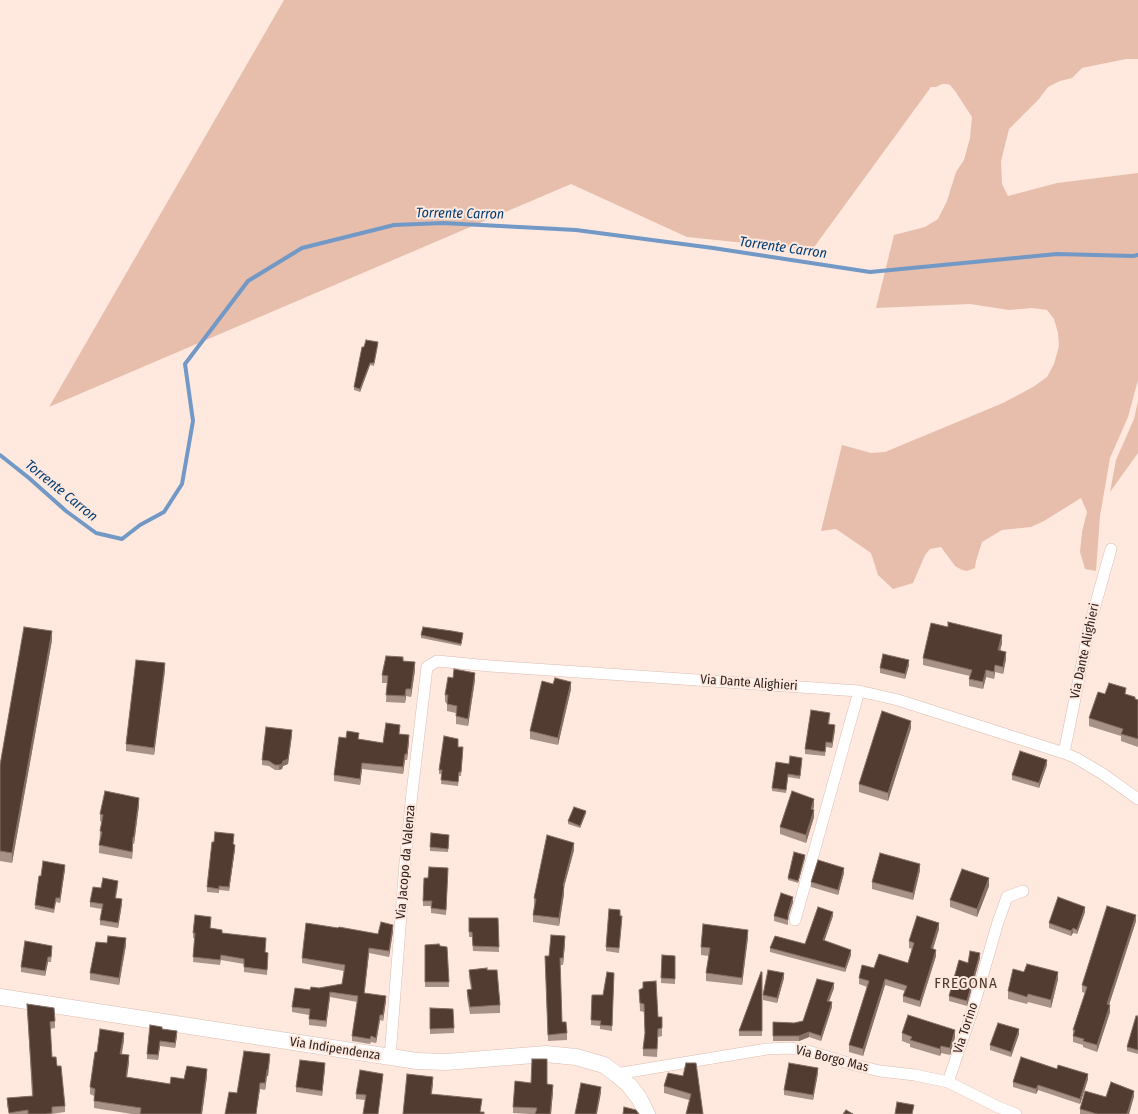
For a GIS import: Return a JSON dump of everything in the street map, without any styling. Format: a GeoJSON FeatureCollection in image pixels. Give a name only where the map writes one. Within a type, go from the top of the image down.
{"type":"FeatureCollection","features":[{"type":"Feature","properties":{"kind":"main road","name":"Via Indipendenza"},"geometry":{"type":"LineString","coordinates":[[0,998],[417,1061],[446,1062],[546,1054],[576,1057],[604,1065],[616,1074],[629,1085],[636,1094],[646,1114]]}},
{"type":"Feature","properties":{"kind":"street","name":"Via Dante Alighieri"},"geometry":{"type":"LineString","coordinates":[[1064,754],[1090,624],[1110,549]]}},
{"type":"Feature","properties":{"kind":"street","name":"Via Dante Alighieri"},"geometry":{"type":"LineString","coordinates":[[428,666],[437,660],[490,666],[859,691],[898,700],[1076,758],[1103,774],[1138,799]]}},
{"type":"Feature","properties":{"kind":"street","name":"Via Jacopo da Valenza"},"geometry":{"type":"LineString","coordinates":[[390,1057],[405,863],[428,666]]}},
{"type":"Feature","properties":{"kind":"street"},"geometry":{"type":"LineString","coordinates":[[795,920],[859,691]]}},
{"type":"Feature","properties":{"kind":"street","name":"Via Torino"},"geometry":{"type":"LineString","coordinates":[[948,1082],[972,1012],[998,922],[1007,897],[1022,891]]}},
{"type":"Feature","properties":{"kind":"street","name":"Via Borgo Mas"},"geometry":{"type":"LineString","coordinates":[[616,1074],[767,1049],[790,1048],[808,1051],[880,1071],[915,1075],[948,1082],[1016,1114]]}},
{"type":"Feature","properties":{"kind":"shaded area"},"geometry":{"type":"Polygon","coordinates":[[[284,0],[1138,0],[1138,59],[1126,59],[1082,68],[1072,78],[1060,81],[1048,87],[1039,99],[1009,129],[1001,161],[1002,184],[1008,196],[1057,183],[1138,173],[1138,380],[1128,417],[1110,458],[1100,516],[1096,571],[1085,569],[1080,552],[1082,532],[1087,512],[1081,498],[1044,521],[1031,527],[1002,530],[982,542],[975,568],[967,571],[955,566],[941,547],[930,549],[925,555],[913,583],[893,589],[878,575],[871,553],[836,529],[821,531],[842,445],[871,453],[885,452],[1003,403],[1033,387],[1047,377],[1054,364],[1059,346],[1058,333],[1054,319],[1047,310],[1032,308],[1009,310],[970,304],[876,308],[894,235],[925,227],[938,219],[947,201],[956,172],[964,160],[970,138],[972,117],[955,91],[950,85],[947,84],[931,87],[812,250],[687,237],[571,184],[49,407],[284,0]]]}},
{"type":"Feature","properties":{"kind":"shaded area"},"geometry":{"type":"Polygon","coordinates":[[[1138,401],[1138,453],[1110,492],[1116,460],[1134,419],[1138,401]]]}},
{"type":"Feature","properties":{"kind":"building"},"geometry":{"type":"Polygon","coordinates":[[[366,340],[378,342],[374,363],[370,363],[360,389],[354,387],[362,347],[364,347],[366,340]]]}},
{"type":"Feature","properties":{"kind":"building"},"geometry":{"type":"Polygon","coordinates":[[[948,622],[1002,635],[998,650],[1006,652],[1003,667],[995,665],[994,672],[986,670],[983,682],[969,679],[972,670],[923,658],[931,623],[948,627],[948,622]]]}},
{"type":"Feature","properties":{"kind":"building"},"geometry":{"type":"Polygon","coordinates":[[[24,627],[52,631],[12,853],[0,851],[0,765],[24,627]]]}},
{"type":"Feature","properties":{"kind":"building"},"geometry":{"type":"Polygon","coordinates":[[[423,627],[463,633],[461,644],[421,635],[423,627]]]}},
{"type":"Feature","properties":{"kind":"building"},"geometry":{"type":"Polygon","coordinates":[[[883,654],[909,660],[905,674],[880,668],[883,654]]]}},
{"type":"Feature","properties":{"kind":"building"},"geometry":{"type":"Polygon","coordinates":[[[386,656],[403,657],[403,661],[415,662],[411,689],[406,689],[405,696],[386,695],[388,676],[382,675],[386,656]]]}},
{"type":"Feature","properties":{"kind":"building"},"geometry":{"type":"Polygon","coordinates":[[[136,660],[165,663],[154,748],[126,744],[136,660]]]}},
{"type":"Feature","properties":{"kind":"building"},"geometry":{"type":"Polygon","coordinates":[[[454,669],[475,673],[468,719],[456,716],[457,706],[447,704],[448,695],[445,695],[448,677],[453,678],[454,669]]]}},
{"type":"Feature","properties":{"kind":"building"},"geometry":{"type":"Polygon","coordinates":[[[555,678],[571,682],[558,738],[530,731],[542,681],[553,684],[555,678]]]}},
{"type":"Feature","properties":{"kind":"building"},"geometry":{"type":"Polygon","coordinates":[[[1109,683],[1126,688],[1125,694],[1135,697],[1135,699],[1138,700],[1138,739],[1121,734],[1123,729],[1089,718],[1098,692],[1105,694],[1109,683]]]}},
{"type":"Feature","properties":{"kind":"building"},"geometry":{"type":"Polygon","coordinates":[[[811,710],[830,713],[828,724],[835,725],[832,743],[826,742],[825,752],[805,749],[811,710]]]}},
{"type":"Feature","properties":{"kind":"building"},"geometry":{"type":"Polygon","coordinates":[[[882,711],[911,721],[888,793],[859,784],[882,711]]]}},
{"type":"Feature","properties":{"kind":"building"},"geometry":{"type":"Polygon","coordinates":[[[386,723],[400,725],[399,734],[409,735],[407,754],[405,754],[403,767],[362,763],[360,779],[334,775],[339,737],[346,738],[347,731],[359,733],[358,739],[383,743],[386,723]]]}},
{"type":"Feature","properties":{"kind":"building"},"geometry":{"type":"Polygon","coordinates":[[[266,727],[292,730],[288,759],[283,761],[282,764],[275,765],[269,761],[262,760],[266,727]]]}},
{"type":"Feature","properties":{"kind":"building"},"geometry":{"type":"Polygon","coordinates":[[[444,736],[458,739],[458,747],[463,747],[461,772],[459,772],[458,782],[441,780],[442,770],[439,770],[444,736]]]}},
{"type":"Feature","properties":{"kind":"building"},"geometry":{"type":"Polygon","coordinates":[[[1020,751],[1047,760],[1039,783],[1012,775],[1020,751]]]}},
{"type":"Feature","properties":{"kind":"building"},"geometry":{"type":"Polygon","coordinates":[[[790,756],[802,758],[800,776],[788,774],[786,790],[772,788],[776,762],[789,764],[790,756]]]}},
{"type":"Feature","properties":{"kind":"building"},"geometry":{"type":"Polygon","coordinates":[[[105,791],[139,798],[132,852],[99,845],[102,832],[100,831],[103,815],[100,814],[105,791]]]}},
{"type":"Feature","properties":{"kind":"building"},"geometry":{"type":"Polygon","coordinates":[[[792,791],[814,799],[811,809],[814,810],[806,835],[780,827],[792,791]]]}},
{"type":"Feature","properties":{"kind":"building"},"geometry":{"type":"Polygon","coordinates":[[[574,807],[586,811],[580,826],[568,821],[574,807]]]}},
{"type":"Feature","properties":{"kind":"building"},"geometry":{"type":"Polygon","coordinates":[[[215,832],[234,834],[233,844],[235,845],[229,887],[219,886],[219,889],[207,887],[212,842],[214,842],[215,832]]]}},
{"type":"Feature","properties":{"kind":"building"},"geometry":{"type":"Polygon","coordinates":[[[431,833],[449,835],[448,849],[430,847],[431,833]]]}},
{"type":"Feature","properties":{"kind":"building"},"geometry":{"type":"Polygon","coordinates":[[[547,835],[574,843],[563,886],[559,918],[533,915],[536,899],[534,898],[547,835]]]}},
{"type":"Feature","properties":{"kind":"building"},"geometry":{"type":"Polygon","coordinates":[[[794,852],[805,855],[798,881],[788,878],[794,852]]]}},
{"type":"Feature","properties":{"kind":"building"},"geometry":{"type":"Polygon","coordinates":[[[880,853],[920,864],[913,893],[872,882],[880,853]]]}},
{"type":"Feature","properties":{"kind":"building"},"geometry":{"type":"Polygon","coordinates":[[[818,860],[844,868],[838,890],[811,882],[818,860]]]}},
{"type":"Feature","properties":{"kind":"building"},"geometry":{"type":"Polygon","coordinates":[[[43,861],[65,865],[60,898],[56,898],[54,909],[35,905],[39,876],[41,876],[43,861]]]}},
{"type":"Feature","properties":{"kind":"building"},"geometry":{"type":"Polygon","coordinates":[[[429,867],[448,868],[446,910],[431,908],[432,901],[423,901],[424,878],[428,878],[429,867]]]}},
{"type":"Feature","properties":{"kind":"building"},"geometry":{"type":"Polygon","coordinates":[[[962,869],[989,878],[977,909],[950,900],[962,869]]]}},
{"type":"Feature","properties":{"kind":"building"},"geometry":{"type":"Polygon","coordinates":[[[103,878],[118,881],[115,898],[122,899],[118,923],[100,920],[103,904],[90,902],[93,887],[101,888],[103,878]]]}},
{"type":"Feature","properties":{"kind":"building"},"geometry":{"type":"Polygon","coordinates":[[[781,893],[793,897],[788,913],[788,920],[774,916],[781,893]]]}},
{"type":"Feature","properties":{"kind":"building"},"geometry":{"type":"Polygon","coordinates":[[[1058,897],[1085,907],[1077,930],[1073,928],[1071,931],[1049,923],[1058,897]]]}},
{"type":"Feature","properties":{"kind":"building"},"geometry":{"type":"Polygon","coordinates":[[[1107,906],[1136,915],[1107,1004],[1110,1005],[1097,1045],[1073,1036],[1075,1030],[1073,1030],[1087,987],[1082,985],[1107,906]]]}},
{"type":"Feature","properties":{"kind":"building"},"geometry":{"type":"Polygon","coordinates":[[[818,907],[833,912],[823,940],[851,950],[845,968],[770,948],[775,936],[805,944],[818,907]]]}},
{"type":"Feature","properties":{"kind":"building"},"geometry":{"type":"Polygon","coordinates":[[[609,909],[620,910],[620,916],[622,916],[619,948],[606,947],[609,909]]]}},
{"type":"Feature","properties":{"kind":"building"},"geometry":{"type":"Polygon","coordinates":[[[195,915],[211,917],[210,928],[222,930],[222,933],[266,938],[265,952],[268,953],[267,970],[244,967],[244,959],[221,955],[220,960],[193,957],[195,915]]]}},
{"type":"Feature","properties":{"kind":"building"},"geometry":{"type":"Polygon","coordinates":[[[917,916],[939,923],[931,948],[936,950],[920,1001],[903,996],[907,986],[885,979],[863,1049],[849,1045],[869,981],[859,978],[862,965],[874,968],[879,954],[908,963],[914,943],[909,941],[917,916]]]}},
{"type":"Feature","properties":{"kind":"building"},"geometry":{"type":"Polygon","coordinates":[[[469,918],[498,918],[499,947],[473,946],[472,932],[469,932],[469,918]]]}},
{"type":"Feature","properties":{"kind":"building"},"geometry":{"type":"Polygon","coordinates":[[[381,922],[393,925],[389,951],[369,948],[364,993],[386,996],[383,1015],[380,1015],[376,1038],[371,1036],[370,1039],[352,1036],[358,996],[330,992],[326,1021],[309,1019],[310,1009],[292,1007],[295,988],[310,990],[311,987],[319,988],[342,984],[345,965],[302,958],[306,923],[378,934],[381,922]]]}},
{"type":"Feature","properties":{"kind":"building"},"geometry":{"type":"Polygon","coordinates":[[[703,924],[748,930],[742,978],[706,973],[710,948],[701,947],[703,924]]]}},
{"type":"Feature","properties":{"kind":"building"},"geometry":{"type":"Polygon","coordinates":[[[551,935],[565,936],[563,958],[560,958],[562,1022],[566,1022],[567,1033],[548,1035],[545,956],[549,956],[551,935]]]}},
{"type":"Feature","properties":{"kind":"building"},"geometry":{"type":"Polygon","coordinates":[[[108,936],[126,938],[119,978],[90,973],[96,942],[107,943],[108,936]]]}},
{"type":"Feature","properties":{"kind":"building"},"geometry":{"type":"Polygon","coordinates":[[[25,941],[52,946],[51,957],[48,957],[45,971],[21,967],[25,941]]]}},
{"type":"Feature","properties":{"kind":"building"},"geometry":{"type":"Polygon","coordinates":[[[439,944],[440,946],[447,947],[449,982],[425,982],[425,945],[439,944]]]}},
{"type":"Feature","properties":{"kind":"building"},"geometry":{"type":"Polygon","coordinates":[[[970,951],[980,953],[967,1001],[949,996],[959,960],[968,963],[970,951]]]}},
{"type":"Feature","properties":{"kind":"building"},"geometry":{"type":"Polygon","coordinates":[[[662,955],[675,956],[675,979],[661,978],[662,955]]]}},
{"type":"Feature","properties":{"kind":"building"},"geometry":{"type":"Polygon","coordinates":[[[1027,964],[1058,972],[1051,1000],[1028,994],[1027,997],[1008,991],[1013,969],[1024,972],[1027,964]]]}},
{"type":"Feature","properties":{"kind":"building"},"geometry":{"type":"Polygon","coordinates":[[[487,968],[487,970],[497,970],[500,1005],[470,1007],[467,990],[472,989],[469,970],[487,968]]]}},
{"type":"Feature","properties":{"kind":"building"},"geometry":{"type":"Polygon","coordinates":[[[768,970],[784,973],[777,998],[763,995],[768,970]]]}},
{"type":"Feature","properties":{"kind":"building"},"geometry":{"type":"Polygon","coordinates":[[[607,972],[614,973],[612,1026],[600,1025],[601,1021],[591,1020],[592,995],[603,995],[607,972]]]}},
{"type":"Feature","properties":{"kind":"building"},"geometry":{"type":"Polygon","coordinates":[[[761,972],[762,1031],[739,1031],[761,972]]]}},
{"type":"Feature","properties":{"kind":"building"},"geometry":{"type":"Polygon","coordinates":[[[817,979],[834,983],[827,1001],[832,1002],[821,1036],[809,1032],[799,1036],[773,1036],[773,1022],[794,1023],[803,1021],[817,979]]]}},
{"type":"Feature","properties":{"kind":"building"},"geometry":{"type":"Polygon","coordinates":[[[656,981],[658,1017],[662,1017],[662,1028],[658,1029],[657,1049],[643,1049],[645,1033],[644,1004],[640,1003],[639,990],[643,988],[643,982],[656,981]]]}},
{"type":"Feature","properties":{"kind":"building"},"geometry":{"type":"Polygon","coordinates":[[[27,1004],[54,1008],[55,1021],[50,1022],[52,1057],[56,1057],[57,1066],[61,1066],[65,1106],[52,1107],[52,1113],[28,1114],[28,1110],[9,1113],[7,1098],[33,1096],[27,1004]]]}},
{"type":"Feature","properties":{"kind":"building"},"geometry":{"type":"Polygon","coordinates":[[[430,1008],[453,1009],[454,1028],[430,1029],[430,1008]]]}},
{"type":"Feature","properties":{"kind":"building"},"geometry":{"type":"Polygon","coordinates":[[[908,1015],[955,1030],[950,1048],[941,1046],[940,1049],[910,1040],[912,1037],[902,1033],[908,1015]]]}},
{"type":"Feature","properties":{"kind":"building"},"geometry":{"type":"Polygon","coordinates":[[[1136,1016],[1138,1016],[1138,1050],[1127,1047],[1136,1016]]]}},
{"type":"Feature","properties":{"kind":"building"},"geometry":{"type":"Polygon","coordinates":[[[998,1023],[1019,1029],[1011,1052],[990,1045],[998,1023]]]}},
{"type":"Feature","properties":{"kind":"building"},"geometry":{"type":"Polygon","coordinates":[[[150,1025],[162,1027],[162,1029],[177,1031],[175,1043],[160,1041],[158,1055],[147,1054],[150,1025]]]}},
{"type":"Feature","properties":{"kind":"building"},"geometry":{"type":"Polygon","coordinates":[[[100,1029],[124,1033],[120,1054],[129,1055],[126,1077],[170,1084],[171,1077],[184,1079],[187,1066],[207,1069],[201,1114],[140,1114],[141,1108],[94,1101],[95,1089],[90,1087],[100,1029]]]}},
{"type":"Feature","properties":{"kind":"building"},"geometry":{"type":"Polygon","coordinates":[[[244,1051],[270,1054],[265,1083],[260,1083],[256,1114],[225,1114],[229,1092],[237,1093],[244,1051]]]}},
{"type":"Feature","properties":{"kind":"building"},"geometry":{"type":"Polygon","coordinates":[[[1021,1057],[1057,1069],[1058,1065],[1088,1074],[1080,1099],[1038,1085],[1036,1089],[1013,1082],[1021,1057]]]}},
{"type":"Feature","properties":{"kind":"building"},"geometry":{"type":"Polygon","coordinates":[[[532,1059],[547,1059],[547,1084],[553,1085],[550,1114],[535,1114],[537,1108],[513,1107],[515,1081],[531,1083],[532,1059]]]}},
{"type":"Feature","properties":{"kind":"building"},"geometry":{"type":"Polygon","coordinates":[[[300,1060],[325,1063],[322,1091],[296,1087],[300,1060]]]}},
{"type":"Feature","properties":{"kind":"building"},"geometry":{"type":"Polygon","coordinates":[[[686,1063],[696,1063],[703,1114],[686,1114],[691,1094],[664,1086],[668,1073],[683,1076],[686,1063]]]}},
{"type":"Feature","properties":{"kind":"building"},"geometry":{"type":"Polygon","coordinates":[[[789,1063],[818,1068],[813,1095],[784,1090],[789,1063]]]}},
{"type":"Feature","properties":{"kind":"building"},"geometry":{"type":"Polygon","coordinates":[[[360,1070],[383,1074],[378,1114],[363,1114],[366,1095],[356,1094],[360,1070]]]}},
{"type":"Feature","properties":{"kind":"building"},"geometry":{"type":"Polygon","coordinates":[[[407,1074],[433,1077],[431,1094],[482,1099],[480,1112],[484,1112],[484,1114],[403,1114],[407,1074]]]}},
{"type":"Feature","properties":{"kind":"building"},"geometry":{"type":"Polygon","coordinates":[[[1111,1082],[1134,1091],[1127,1114],[1097,1114],[1080,1109],[1085,1091],[1106,1097],[1111,1082]]]}},
{"type":"Feature","properties":{"kind":"building"},"geometry":{"type":"Polygon","coordinates":[[[581,1083],[601,1087],[596,1114],[575,1114],[581,1083]]]}},
{"type":"Feature","properties":{"kind":"building"},"geometry":{"type":"Polygon","coordinates":[[[897,1102],[914,1105],[912,1114],[895,1114],[897,1102]]]}},
{"type":"Feature","properties":{"kind":"building"},"geometry":{"type":"Polygon","coordinates":[[[624,1107],[636,1110],[639,1114],[623,1114],[624,1107]]]}},
{"type":"Feature","properties":{"kind":"building"},"geometry":{"type":"Polygon","coordinates":[[[846,1110],[853,1114],[843,1114],[846,1110]]]}},
{"type":"Feature","properties":{"kind":"waterway","name":"Torrente Carron"},"geometry":{"type":"LineString","coordinates":[[0,455],[29,478],[66,511],[96,533],[122,539],[140,525],[164,512],[182,484],[193,421],[185,364],[248,281],[302,248],[394,225],[443,223],[576,230],[713,248],[870,272],[1057,254],[1138,255]]}},
{"type":"Feature","properties":{"kind":"district","name":"FREGONA"},"geometry":{"type":"Point","coordinates":[966,984]}}]}
